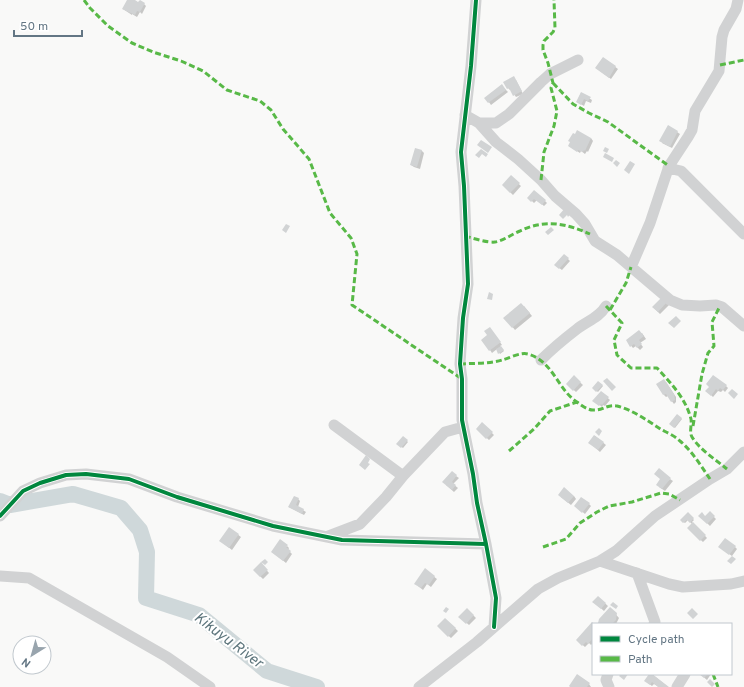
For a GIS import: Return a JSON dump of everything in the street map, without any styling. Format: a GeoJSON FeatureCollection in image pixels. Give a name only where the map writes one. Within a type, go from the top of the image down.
{"type":"FeatureCollection","features":[{"type":"Feature","properties":{"kind":"street"},"geometry":{"type":"LineString","coordinates":[[476,0],[461,152],[468,284],[463,318],[460,364],[462,378],[463,427],[496,598],[494,627]]}},
{"type":"Feature","properties":{"kind":"street"},"geometry":{"type":"LineString","coordinates":[[631,267],[650,223],[668,168],[692,130],[695,111],[719,72],[722,52],[722,36],[736,9],[738,0]]}},
{"type":"Feature","properties":{"kind":"street"},"geometry":{"type":"LineString","coordinates":[[479,123],[496,123],[509,114],[550,74],[578,60]]}},
{"type":"Feature","properties":{"kind":"street"},"geometry":{"type":"LineString","coordinates":[[465,114],[479,123],[496,142],[518,159],[576,214],[595,241],[617,255],[670,300],[682,305],[716,305],[722,307],[744,326]]}},
{"type":"Feature","properties":{"kind":"street"},"geometry":{"type":"LineString","coordinates":[[668,168],[681,171],[744,234]]}},
{"type":"Feature","properties":{"kind":"street"},"geometry":{"type":"LineString","coordinates":[[541,360],[553,348],[577,329],[595,319],[606,306]]}},
{"type":"Feature","properties":{"kind":"street"},"geometry":{"type":"LineString","coordinates":[[334,425],[403,476]]}},
{"type":"Feature","properties":{"kind":"street"},"geometry":{"type":"LineString","coordinates":[[326,537],[360,524],[445,432],[463,427]]}},
{"type":"Feature","properties":{"kind":"street"},"geometry":{"type":"LineString","coordinates":[[419,687],[494,627],[538,589],[558,578],[600,561],[616,551],[655,516],[727,469],[744,452]]}},
{"type":"Feature","properties":{"kind":"street"},"geometry":{"type":"LineString","coordinates":[[0,516],[23,491],[40,483],[66,475],[86,474],[129,479],[209,507],[273,526],[342,540],[486,544]]}},
{"type":"Feature","properties":{"kind":"street"},"geometry":{"type":"LineString","coordinates":[[600,561],[684,587],[731,584],[744,581]]}},
{"type":"Feature","properties":{"kind":"street"},"geometry":{"type":"LineString","coordinates":[[637,573],[655,623]]}},
{"type":"Feature","properties":{"kind":"street"},"geometry":{"type":"LineString","coordinates":[[0,576],[29,578],[167,657],[210,687]]}},
{"type":"Feature","properties":{"kind":"street"},"geometry":{"type":"LineString","coordinates":[[608,675],[606,680],[609,687]]}},
{"type":"Feature","properties":{"kind":"street"},"geometry":{"type":"LineString","coordinates":[[678,687],[685,675]]}},
{"type":"Feature","properties":{"kind":"building"},"geometry":{"type":"Polygon","coordinates":[[[127,0],[135,0],[138,2],[140,0],[145,3],[140,12],[137,11],[135,15],[122,9],[127,0]]]}},
{"type":"Feature","properties":{"kind":"building"},"geometry":{"type":"Polygon","coordinates":[[[603,57],[616,66],[609,78],[595,68],[603,57]]]}},
{"type":"Feature","properties":{"kind":"building"},"geometry":{"type":"Polygon","coordinates":[[[514,76],[522,91],[513,96],[509,88],[507,89],[503,82],[514,76]]]}},
{"type":"Feature","properties":{"kind":"building"},"geometry":{"type":"Polygon","coordinates":[[[502,84],[506,90],[488,103],[484,98],[502,84]]]}},
{"type":"Feature","properties":{"kind":"building"},"geometry":{"type":"Polygon","coordinates":[[[581,92],[591,97],[588,101],[584,99],[581,105],[576,102],[581,92]]]}},
{"type":"Feature","properties":{"kind":"building"},"geometry":{"type":"Polygon","coordinates":[[[668,125],[678,131],[670,147],[659,141],[668,125]]]}},
{"type":"Feature","properties":{"kind":"building"},"geometry":{"type":"Polygon","coordinates":[[[577,130],[591,138],[585,151],[584,150],[583,152],[578,150],[577,152],[568,146],[570,142],[568,141],[577,130]]]}},
{"type":"Feature","properties":{"kind":"building"},"geometry":{"type":"Polygon","coordinates":[[[481,140],[492,147],[488,153],[477,145],[481,140]]]}},
{"type":"Feature","properties":{"kind":"building"},"geometry":{"type":"Polygon","coordinates":[[[605,147],[609,149],[607,153],[603,151],[605,147]]]}},
{"type":"Feature","properties":{"kind":"building"},"geometry":{"type":"Polygon","coordinates":[[[415,148],[422,150],[417,167],[410,165],[415,148]]]}},
{"type":"Feature","properties":{"kind":"building"},"geometry":{"type":"Polygon","coordinates":[[[481,149],[488,154],[486,157],[482,154],[479,158],[475,155],[481,149]]]}},
{"type":"Feature","properties":{"kind":"building"},"geometry":{"type":"Polygon","coordinates":[[[605,153],[614,158],[612,162],[603,157],[605,153]]]}},
{"type":"Feature","properties":{"kind":"building"},"geometry":{"type":"Polygon","coordinates":[[[616,160],[620,163],[617,167],[613,163],[616,160]]]}},
{"type":"Feature","properties":{"kind":"building"},"geometry":{"type":"Polygon","coordinates":[[[630,161],[635,164],[629,174],[624,170],[630,161]]]}},
{"type":"Feature","properties":{"kind":"building"},"geometry":{"type":"Polygon","coordinates":[[[511,175],[520,183],[510,193],[502,185],[511,175]]]}},
{"type":"Feature","properties":{"kind":"building"},"geometry":{"type":"Polygon","coordinates":[[[534,190],[546,200],[542,205],[534,199],[531,202],[527,198],[534,190]]]}},
{"type":"Feature","properties":{"kind":"building"},"geometry":{"type":"Polygon","coordinates":[[[565,208],[571,213],[568,217],[567,215],[563,219],[559,215],[565,208]]]}},
{"type":"Feature","properties":{"kind":"building"},"geometry":{"type":"Polygon","coordinates":[[[286,224],[290,226],[286,233],[282,230],[286,224]]]}},
{"type":"Feature","properties":{"kind":"building"},"geometry":{"type":"Polygon","coordinates":[[[551,227],[554,230],[548,235],[545,232],[551,227]]]}},
{"type":"Feature","properties":{"kind":"building"},"geometry":{"type":"Polygon","coordinates":[[[564,254],[569,258],[559,269],[554,265],[564,254]]]}},
{"type":"Feature","properties":{"kind":"building"},"geometry":{"type":"Polygon","coordinates":[[[489,292],[493,294],[492,300],[487,299],[489,292]]]}},
{"type":"Feature","properties":{"kind":"building"},"geometry":{"type":"Polygon","coordinates":[[[662,297],[667,302],[658,312],[652,307],[662,297]]]}},
{"type":"Feature","properties":{"kind":"building"},"geometry":{"type":"Polygon","coordinates":[[[521,303],[530,313],[512,328],[503,318],[521,303]]]}},
{"type":"Feature","properties":{"kind":"building"},"geometry":{"type":"Polygon","coordinates":[[[676,316],[681,321],[674,328],[668,323],[676,316]]]}},
{"type":"Feature","properties":{"kind":"building"},"geometry":{"type":"Polygon","coordinates":[[[490,327],[501,342],[489,351],[481,340],[487,335],[484,331],[490,327]]]}},
{"type":"Feature","properties":{"kind":"building"},"geometry":{"type":"Polygon","coordinates":[[[639,330],[644,336],[639,340],[642,344],[637,348],[634,344],[630,347],[626,340],[639,330]]]}},
{"type":"Feature","properties":{"kind":"building"},"geometry":{"type":"Polygon","coordinates":[[[501,346],[504,350],[498,354],[496,349],[501,346]]]}},
{"type":"Feature","properties":{"kind":"building"},"geometry":{"type":"Polygon","coordinates":[[[574,375],[581,382],[573,391],[566,384],[574,375]]]}},
{"type":"Feature","properties":{"kind":"building"},"geometry":{"type":"Polygon","coordinates":[[[713,375],[727,385],[723,390],[720,388],[718,391],[716,389],[711,396],[705,391],[709,387],[706,384],[713,375]]]}},
{"type":"Feature","properties":{"kind":"building"},"geometry":{"type":"Polygon","coordinates":[[[607,378],[616,387],[612,391],[603,381],[607,378]]]}},
{"type":"Feature","properties":{"kind":"building"},"geometry":{"type":"Polygon","coordinates":[[[664,379],[674,394],[675,400],[671,402],[666,394],[663,395],[656,384],[664,379]]]}},
{"type":"Feature","properties":{"kind":"building"},"geometry":{"type":"Polygon","coordinates":[[[598,381],[603,385],[596,392],[592,388],[598,381]]]}},
{"type":"Feature","properties":{"kind":"building"},"geometry":{"type":"Polygon","coordinates":[[[732,389],[738,394],[734,399],[728,393],[732,389]]]}},
{"type":"Feature","properties":{"kind":"building"},"geometry":{"type":"Polygon","coordinates":[[[601,391],[609,397],[602,405],[601,404],[599,406],[592,401],[601,391]]]}},
{"type":"Feature","properties":{"kind":"building"},"geometry":{"type":"Polygon","coordinates":[[[677,414],[682,418],[674,428],[669,424],[677,414]]]}},
{"type":"Feature","properties":{"kind":"building"},"geometry":{"type":"Polygon","coordinates":[[[482,422],[493,432],[486,439],[476,429],[482,422]]]}},
{"type":"Feature","properties":{"kind":"building"},"geometry":{"type":"Polygon","coordinates":[[[599,428],[602,431],[599,436],[595,432],[599,428]]]}},
{"type":"Feature","properties":{"kind":"building"},"geometry":{"type":"Polygon","coordinates":[[[594,435],[604,442],[598,450],[588,443],[594,435]]]}},
{"type":"Feature","properties":{"kind":"building"},"geometry":{"type":"Polygon","coordinates":[[[403,436],[408,440],[401,448],[396,444],[403,436]]]}},
{"type":"Feature","properties":{"kind":"building"},"geometry":{"type":"Polygon","coordinates":[[[366,455],[370,459],[368,463],[370,464],[365,470],[359,465],[366,455]]]}},
{"type":"Feature","properties":{"kind":"building"},"geometry":{"type":"Polygon","coordinates":[[[659,468],[671,478],[662,489],[656,485],[660,479],[654,474],[659,468]]]}},
{"type":"Feature","properties":{"kind":"building"},"geometry":{"type":"Polygon","coordinates":[[[452,471],[457,475],[452,482],[456,485],[452,490],[442,482],[452,471]]]}},
{"type":"Feature","properties":{"kind":"building"},"geometry":{"type":"Polygon","coordinates":[[[564,487],[574,496],[568,503],[558,495],[564,487]]]}},
{"type":"Feature","properties":{"kind":"building"},"geometry":{"type":"Polygon","coordinates":[[[294,496],[299,498],[296,505],[304,509],[302,514],[288,507],[294,496]]]}},
{"type":"Feature","properties":{"kind":"building"},"geometry":{"type":"Polygon","coordinates":[[[581,497],[590,503],[582,513],[574,506],[581,497]]]}},
{"type":"Feature","properties":{"kind":"building"},"geometry":{"type":"Polygon","coordinates":[[[710,511],[715,516],[707,524],[698,516],[702,512],[705,516],[710,511]]]}},
{"type":"Feature","properties":{"kind":"building"},"geometry":{"type":"Polygon","coordinates":[[[688,512],[694,518],[690,523],[687,520],[683,523],[680,520],[688,512]]]}},
{"type":"Feature","properties":{"kind":"building"},"geometry":{"type":"Polygon","coordinates":[[[693,522],[706,535],[700,541],[687,528],[693,522]]]}},
{"type":"Feature","properties":{"kind":"building"},"geometry":{"type":"Polygon","coordinates":[[[229,527],[239,534],[229,548],[219,541],[229,527]]]}},
{"type":"Feature","properties":{"kind":"building"},"geometry":{"type":"Polygon","coordinates":[[[725,538],[736,546],[729,555],[718,547],[725,538]]]}},
{"type":"Feature","properties":{"kind":"building"},"geometry":{"type":"Polygon","coordinates":[[[280,539],[288,545],[286,547],[291,551],[283,561],[271,552],[280,539]]]}},
{"type":"Feature","properties":{"kind":"building"},"geometry":{"type":"Polygon","coordinates":[[[732,556],[736,559],[731,564],[727,561],[732,556]]]}},
{"type":"Feature","properties":{"kind":"building"},"geometry":{"type":"Polygon","coordinates":[[[265,559],[268,562],[265,565],[261,562],[265,559]]]}},
{"type":"Feature","properties":{"kind":"building"},"geometry":{"type":"Polygon","coordinates":[[[261,562],[268,570],[260,577],[253,570],[261,562]]]}},
{"type":"Feature","properties":{"kind":"building"},"geometry":{"type":"Polygon","coordinates":[[[425,568],[435,576],[429,585],[425,583],[421,588],[414,584],[425,568]]]}},
{"type":"Feature","properties":{"kind":"building"},"geometry":{"type":"Polygon","coordinates":[[[598,596],[606,603],[601,609],[592,602],[598,596]]]}},
{"type":"Feature","properties":{"kind":"building"},"geometry":{"type":"Polygon","coordinates":[[[613,602],[618,606],[616,609],[610,605],[613,602]]]}},
{"type":"Feature","properties":{"kind":"building"},"geometry":{"type":"Polygon","coordinates":[[[446,607],[449,609],[446,613],[443,611],[446,607]]]}},
{"type":"Feature","properties":{"kind":"building"},"geometry":{"type":"Polygon","coordinates":[[[610,607],[617,613],[616,620],[613,623],[598,623],[599,619],[610,607]]]}},
{"type":"Feature","properties":{"kind":"building"},"geometry":{"type":"Polygon","coordinates":[[[467,608],[474,615],[466,624],[458,617],[467,608]]]}},
{"type":"Feature","properties":{"kind":"building"},"geometry":{"type":"Polygon","coordinates":[[[692,608],[698,614],[693,619],[687,613],[692,608]]]}},
{"type":"Feature","properties":{"kind":"building"},"geometry":{"type":"Polygon","coordinates":[[[445,618],[456,628],[448,637],[437,626],[445,618]]]}},
{"type":"Feature","properties":{"kind":"building"},"geometry":{"type":"Polygon","coordinates":[[[592,622],[592,639],[588,644],[586,642],[582,646],[576,640],[592,622]]]}},
{"type":"Feature","properties":{"kind":"building"},"geometry":{"type":"Polygon","coordinates":[[[577,674],[590,683],[587,687],[569,686],[577,674]]]}},
{"type":"Feature","properties":{"kind":"building"},"geometry":{"type":"Polygon","coordinates":[[[620,675],[627,675],[624,680],[619,676],[620,675]]]}},
{"type":"Feature","properties":{"kind":"building"},"geometry":{"type":"Polygon","coordinates":[[[648,675],[653,675],[669,687],[658,687],[652,682],[650,685],[644,681],[648,675]]]}},
{"type":"Feature","properties":{"kind":"building"},"geometry":{"type":"Polygon","coordinates":[[[700,675],[707,675],[704,678],[700,675]]]}},
{"type":"Feature","properties":{"kind":"building"},"geometry":{"type":"Polygon","coordinates":[[[710,679],[715,684],[712,687],[707,682],[710,679]]]}},
{"type":"Feature","properties":{"kind":"waterway","name":"Kikuyu River"},"geometry":{"type":"LineString","coordinates":[[0,501],[10,505],[73,494],[121,508],[140,530],[147,552],[146,598],[199,615],[267,671],[317,687]]}},
{"type":"Feature","properties":{"kind":"marked path"},"geometry":{"type":"LineString","coordinates":[[84,0],[108,26],[132,43],[153,52],[181,61],[203,71],[227,90],[260,101],[271,110],[283,129],[309,159],[330,213],[351,238],[357,254],[352,305],[462,379]]}},
{"type":"Feature","properties":{"kind":"marked path"},"geometry":{"type":"LineString","coordinates":[[541,180],[544,152],[554,126],[557,111],[551,88],[553,83],[543,50],[544,41],[555,28],[554,0]]}},
{"type":"Feature","properties":{"kind":"marked path"},"geometry":{"type":"LineString","coordinates":[[720,65],[744,60]]}},
{"type":"Feature","properties":{"kind":"marked path"},"geometry":{"type":"LineString","coordinates":[[553,83],[573,104],[608,122],[669,166]]}},
{"type":"Feature","properties":{"kind":"marked path"},"geometry":{"type":"LineString","coordinates":[[465,236],[495,242],[529,227],[547,224],[572,227],[590,234]]}},
{"type":"Feature","properties":{"kind":"marked path"},"geometry":{"type":"LineString","coordinates":[[610,310],[626,283],[631,267]]}},
{"type":"Feature","properties":{"kind":"marked path"},"geometry":{"type":"LineString","coordinates":[[606,306],[622,323],[614,340],[617,355],[631,368],[657,368],[673,385],[686,405],[691,419],[691,433],[695,442],[727,469]]}},
{"type":"Feature","properties":{"kind":"marked path"},"geometry":{"type":"LineString","coordinates":[[693,426],[702,374],[708,353],[714,346],[712,322],[720,306]]}},
{"type":"Feature","properties":{"kind":"marked path"},"geometry":{"type":"LineString","coordinates":[[460,364],[492,362],[522,354],[528,354],[537,358],[544,363],[570,397],[585,408],[599,410],[617,406],[629,410],[676,438],[692,454],[710,479]]}},
{"type":"Feature","properties":{"kind":"marked path"},"geometry":{"type":"LineString","coordinates":[[509,451],[534,429],[550,411],[577,402]]}},
{"type":"Feature","properties":{"kind":"marked path"},"geometry":{"type":"LineString","coordinates":[[543,547],[566,539],[580,523],[609,506],[632,502],[661,493],[669,494],[680,500]]}},
{"type":"Feature","properties":{"kind":"marked path"},"geometry":{"type":"LineString","coordinates":[[713,675],[718,687]]}},
{"type":"Feature","properties":{"kind":"cycle path"},"geometry":{"type":"LineString","coordinates":[[476,0],[471,66],[461,152],[468,284],[463,318],[460,364],[462,379],[462,420],[496,598],[494,627]]}},
{"type":"Feature","properties":{"kind":"cycle path"},"geometry":{"type":"LineString","coordinates":[[0,516],[23,491],[40,483],[66,475],[86,474],[129,479],[177,497],[273,526],[342,540],[486,544]]}}]}
